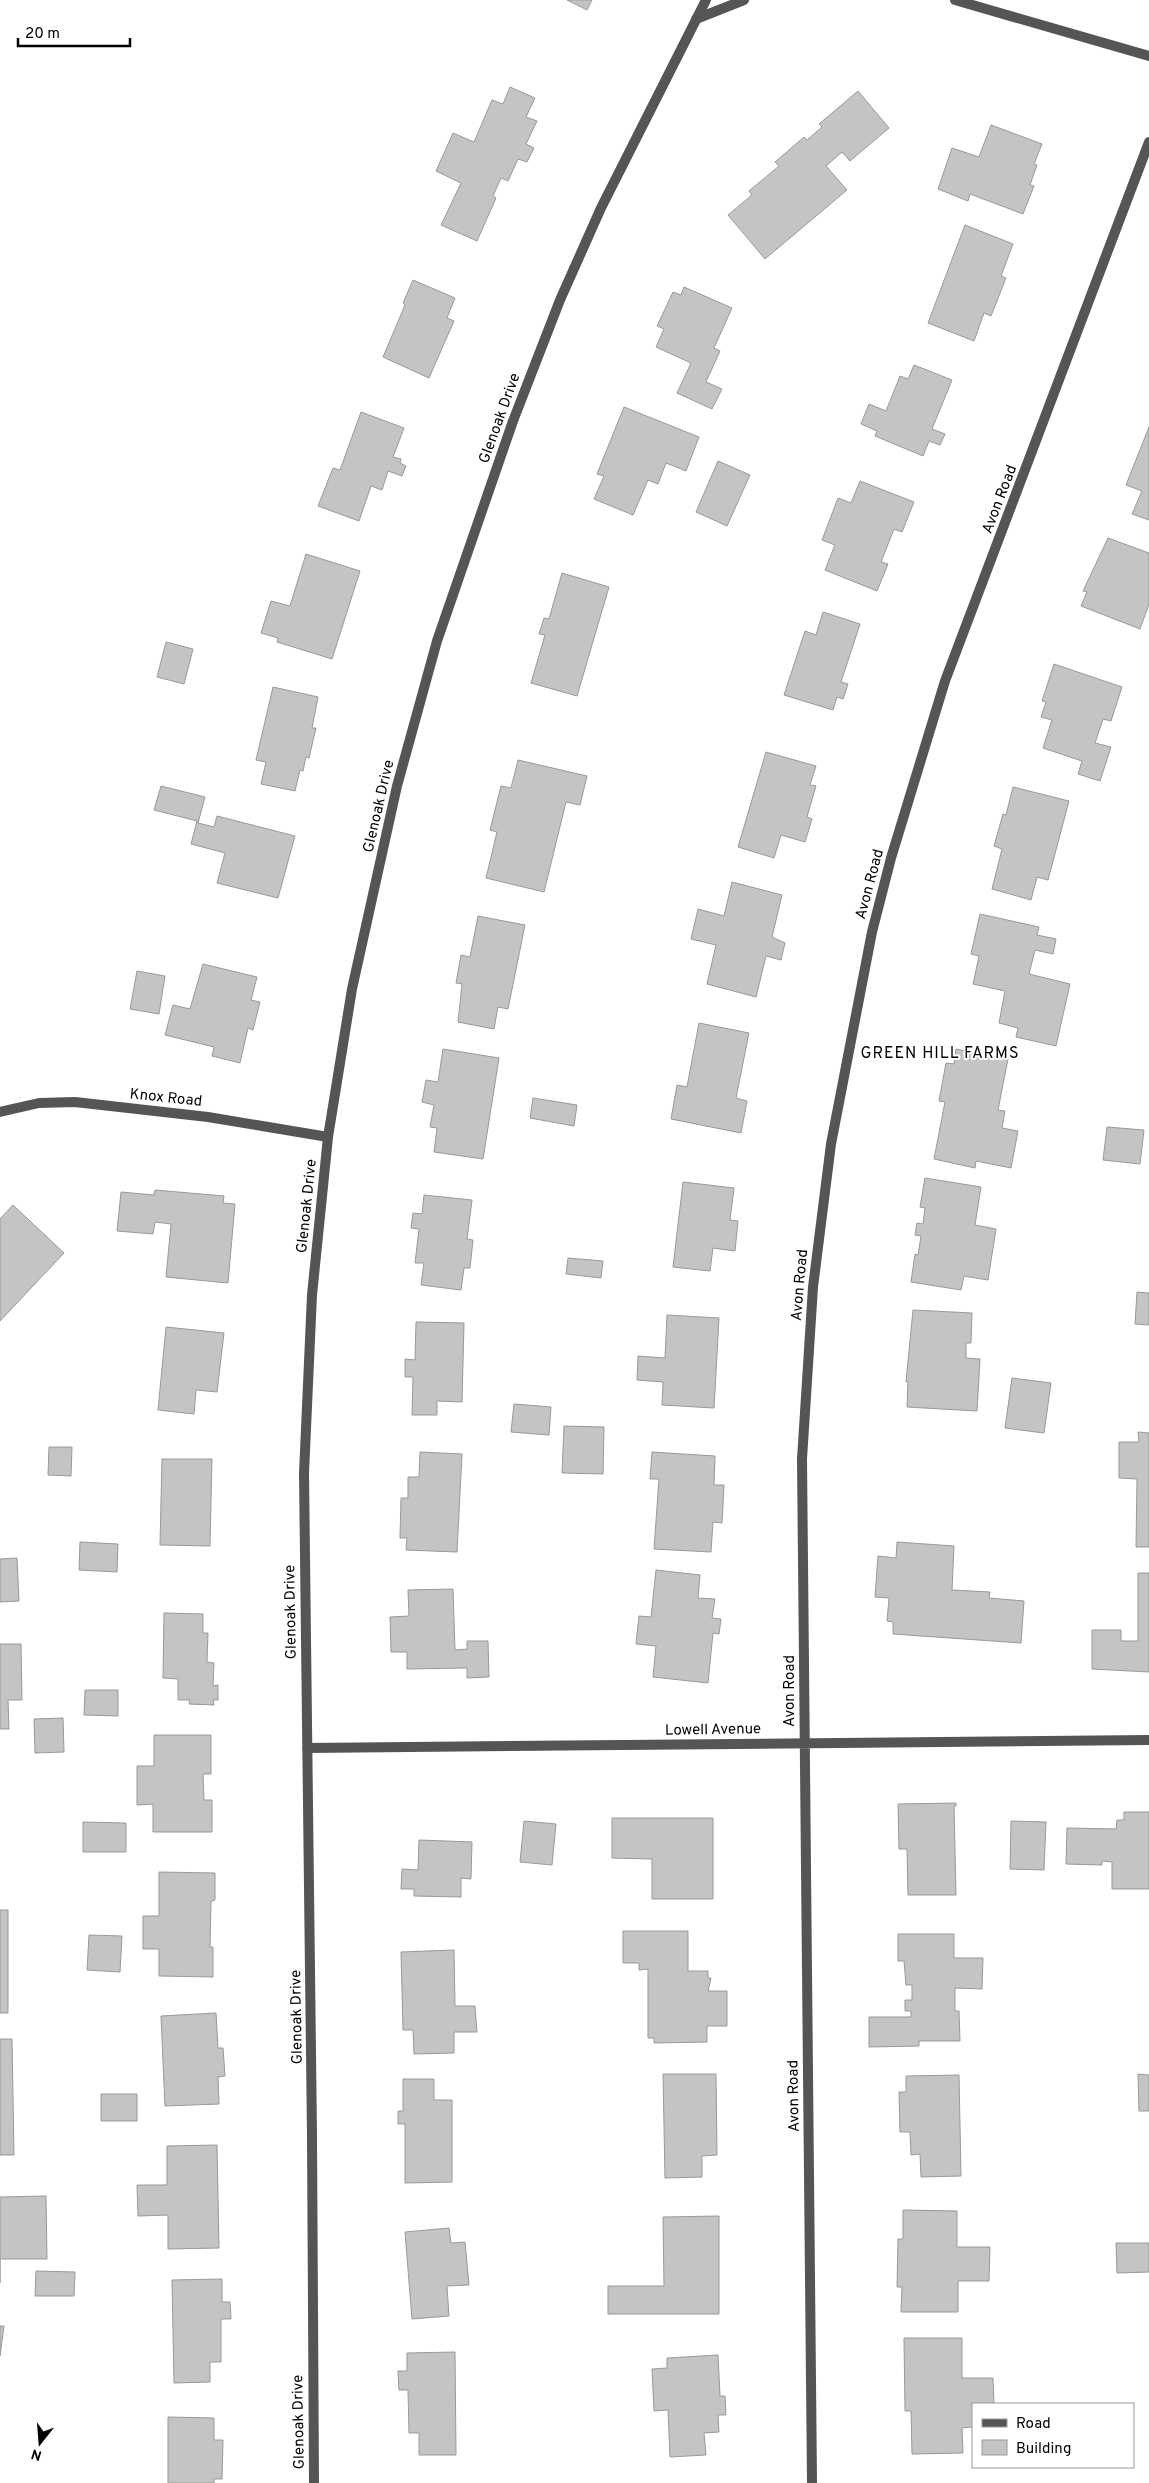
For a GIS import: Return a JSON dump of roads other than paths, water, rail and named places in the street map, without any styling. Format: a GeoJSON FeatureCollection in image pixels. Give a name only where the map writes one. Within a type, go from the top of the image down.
{"type":"FeatureCollection","features":[{"type":"Feature","properties":{"kind":"street","name":"Glenoak Drive"},"geometry":{"type":"LineString","coordinates":[[314,2483],[304,1473],[312,1295],[328,1137],[352,989],[397,786],[437,641],[513,421],[560,300],[601,208],[706,0]]}},
{"type":"Feature","properties":{"kind":"street"},"geometry":{"type":"LineString","coordinates":[[696,19],[744,0]]}},
{"type":"Feature","properties":{"kind":"street"},"geometry":{"type":"LineString","coordinates":[[955,0],[1149,56]]}},
{"type":"Feature","properties":{"kind":"street","name":"Avon Road"},"geometry":{"type":"LineString","coordinates":[[812,2483],[802,1459],[813,1287],[831,1144],[872,932],[891,858],[945,681],[1149,142]]}},
{"type":"Feature","properties":{"kind":"street","name":"Knox Road"},"geometry":{"type":"LineString","coordinates":[[0,1112],[39,1103],[75,1102],[208,1117],[328,1137]]}},
{"type":"Feature","properties":{"kind":"street","name":"Lowell Avenue"},"geometry":{"type":"LineString","coordinates":[[307,1748],[1149,1740]]}},
{"type":"Feature","properties":{"kind":"district","name":"GREEN HILL FARMS"},"geometry":{"type":"Point","coordinates":[940,1052]}}]}
